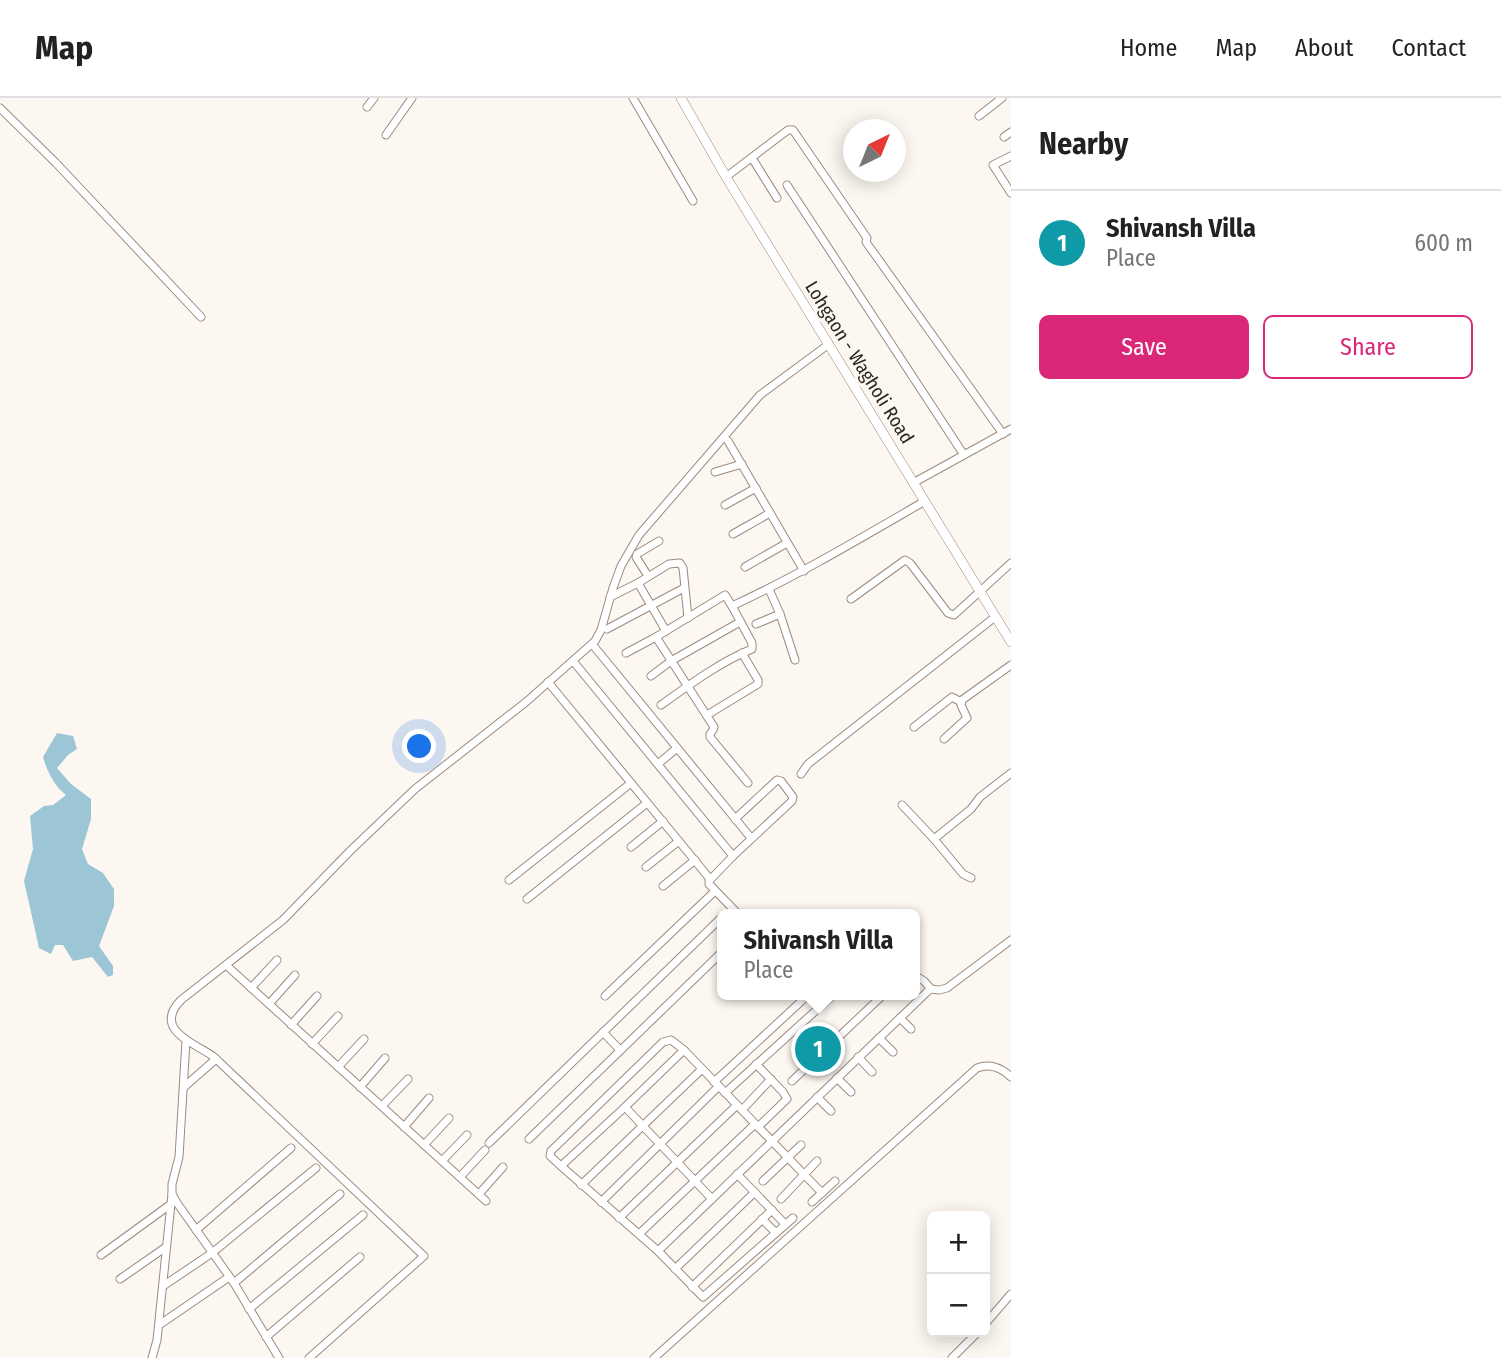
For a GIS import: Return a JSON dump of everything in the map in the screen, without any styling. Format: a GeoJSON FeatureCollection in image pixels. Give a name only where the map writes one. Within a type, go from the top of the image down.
{"type":"FeatureCollection","features":[{"type":"Feature","properties":{"kind":"main road","name":"Lohgaon - Wagholi Road"},"geometry":{"type":"LineString","coordinates":[[681,98],[726,177],[995,617],[1010,637]]}},
{"type":"Feature","properties":{"kind":"street"},"geometry":{"type":"LineString","coordinates":[[367,107],[374,98]]}},
{"type":"Feature","properties":{"kind":"street"},"geometry":{"type":"LineString","coordinates":[[386,135],[412,98]]}},
{"type":"Feature","properties":{"kind":"street"},"geometry":{"type":"LineString","coordinates":[[633,98],[693,201]]}},
{"type":"Feature","properties":{"kind":"street"},"geometry":{"type":"LineString","coordinates":[[979,116],[1002,98]]}},
{"type":"Feature","properties":{"kind":"street"},"geometry":{"type":"LineString","coordinates":[[0,108],[56,163],[201,317]]}},
{"type":"Feature","properties":{"kind":"street"},"geometry":{"type":"LineString","coordinates":[[726,177],[788,130],[793,130],[867,238],[866,242],[1003,434]]}},
{"type":"Feature","properties":{"kind":"street"},"geometry":{"type":"LineString","coordinates":[[1004,137],[1011,132]]}},
{"type":"Feature","properties":{"kind":"street"},"geometry":{"type":"LineString","coordinates":[[1011,156],[993,165],[1011,193]]}},
{"type":"Feature","properties":{"kind":"street"},"geometry":{"type":"LineString","coordinates":[[752,158],[776,198]]}},
{"type":"Feature","properties":{"kind":"street"},"geometry":{"type":"LineString","coordinates":[[787,185],[964,456]]}},
{"type":"Feature","properties":{"kind":"street"},"geometry":{"type":"LineString","coordinates":[[309,1358],[424,1256],[216,1059],[186,1041],[174,1028],[171,1015],[173,1010],[181,1000],[283,920],[415,789],[492,729],[598,638],[621,566],[639,535],[763,391],[828,344]]}},
{"type":"Feature","properties":{"kind":"street"},"geometry":{"type":"LineString","coordinates":[[913,483],[1011,429]]}},
{"type":"Feature","properties":{"kind":"street"},"geometry":{"type":"LineString","coordinates":[[728,441],[804,571]]}},
{"type":"Feature","properties":{"kind":"street"},"geometry":{"type":"LineString","coordinates":[[715,472],[742,464]]}},
{"type":"Feature","properties":{"kind":"street"},"geometry":{"type":"LineString","coordinates":[[725,505],[756,488]]}},
{"type":"Feature","properties":{"kind":"street"},"geometry":{"type":"LineString","coordinates":[[732,606],[804,571],[925,502]]}},
{"type":"Feature","properties":{"kind":"street"},"geometry":{"type":"LineString","coordinates":[[733,534],[770,513]]}},
{"type":"Feature","properties":{"kind":"street"},"geometry":{"type":"LineString","coordinates":[[648,576],[636,557],[659,541]]}},
{"type":"Feature","properties":{"kind":"street"},"geometry":{"type":"LineString","coordinates":[[745,567],[787,542]]}},
{"type":"Feature","properties":{"kind":"street"},"geometry":{"type":"LineString","coordinates":[[851,599],[905,560],[911,563],[950,614],[957,614],[1011,563]]}},
{"type":"Feature","properties":{"kind":"street"},"geometry":{"type":"LineString","coordinates":[[610,597],[669,564],[680,563],[683,568],[688,618]]}},
{"type":"Feature","properties":{"kind":"street"},"geometry":{"type":"LineString","coordinates":[[638,583],[666,631]]}},
{"type":"Feature","properties":{"kind":"street"},"geometry":{"type":"LineString","coordinates":[[607,629],[684,588]]}},
{"type":"Feature","properties":{"kind":"street"},"geometry":{"type":"LineString","coordinates":[[769,589],[795,660]]}},
{"type":"Feature","properties":{"kind":"street"},"geometry":{"type":"LineString","coordinates":[[626,653],[725,595],[752,649],[661,705]]}},
{"type":"Feature","properties":{"kind":"street"},"geometry":{"type":"LineString","coordinates":[[756,624],[780,614]]}},
{"type":"Feature","properties":{"kind":"street"},"geometry":{"type":"LineString","coordinates":[[801,774],[808,764],[995,617]]}},
{"type":"Feature","properties":{"kind":"street"},"geometry":{"type":"LineString","coordinates":[[651,676],[671,661],[740,622]]}},
{"type":"Feature","properties":{"kind":"street"},"geometry":{"type":"LineString","coordinates":[[656,637],[707,715],[714,729],[710,737],[748,783]]}},
{"type":"Feature","properties":{"kind":"street"},"geometry":{"type":"LineString","coordinates":[[592,644],[751,838]]}},
{"type":"Feature","properties":{"kind":"street"},"geometry":{"type":"LineString","coordinates":[[707,715],[758,684],[742,653]]}},
{"type":"Feature","properties":{"kind":"street"},"geometry":{"type":"LineString","coordinates":[[573,661],[733,856]]}},
{"type":"Feature","properties":{"kind":"street"},"geometry":{"type":"LineString","coordinates":[[961,702],[1011,665]]}},
{"type":"Feature","properties":{"kind":"street"},"geometry":{"type":"LineString","coordinates":[[548,682],[710,879]]}},
{"type":"Feature","properties":{"kind":"street"},"geometry":{"type":"LineString","coordinates":[[914,727],[952,697],[961,702],[967,718],[944,739]]}},
{"type":"Feature","properties":{"kind":"street"},"geometry":{"type":"LineString","coordinates":[[658,764],[677,748]]}},
{"type":"Feature","properties":{"kind":"street"},"geometry":{"type":"LineString","coordinates":[[934,839],[1011,773]]}},
{"type":"Feature","properties":{"kind":"street"},"geometry":{"type":"LineString","coordinates":[[731,908],[709,884],[710,879],[793,799],[781,781],[777,780],[735,819]]}},
{"type":"Feature","properties":{"kind":"street"},"geometry":{"type":"LineString","coordinates":[[509,880],[631,783]]}},
{"type":"Feature","properties":{"kind":"street"},"geometry":{"type":"LineString","coordinates":[[527,899],[648,803]]}},
{"type":"Feature","properties":{"kind":"street"},"geometry":{"type":"LineString","coordinates":[[902,805],[963,874],[971,878]]}},
{"type":"Feature","properties":{"kind":"street"},"geometry":{"type":"LineString","coordinates":[[631,847],[663,821]]}},
{"type":"Feature","properties":{"kind":"street"},"geometry":{"type":"LineString","coordinates":[[646,867],[679,841]]}},
{"type":"Feature","properties":{"kind":"street"},"geometry":{"type":"LineString","coordinates":[[663,886],[695,860]]}},
{"type":"Feature","properties":{"kind":"street"},"geometry":{"type":"LineString","coordinates":[[605,996],[715,891]]}},
{"type":"Feature","properties":{"kind":"street"},"geometry":{"type":"LineString","coordinates":[[460,1177],[487,1147],[717,922]]}},
{"type":"Feature","properties":{"kind":"street"},"geometry":{"type":"LineString","coordinates":[[920,978],[931,989],[947,988],[1011,940]]}},
{"type":"Feature","properties":{"kind":"street"},"geometry":{"type":"LineString","coordinates":[[529,1139],[717,957]]}},
{"type":"Feature","properties":{"kind":"street"},"geometry":{"type":"LineString","coordinates":[[251,988],[277,960]]}},
{"type":"Feature","properties":{"kind":"street"},"geometry":{"type":"LineString","coordinates":[[226,965],[486,1201]]}},
{"type":"Feature","properties":{"kind":"street"},"geometry":{"type":"LineString","coordinates":[[269,1004],[295,975]]}},
{"type":"Feature","properties":{"kind":"street"},"geometry":{"type":"LineString","coordinates":[[920,999],[931,989]]}},
{"type":"Feature","properties":{"kind":"street"},"geometry":{"type":"LineString","coordinates":[[291,1025],[317,996]]}},
{"type":"Feature","properties":{"kind":"street"},"geometry":{"type":"LineString","coordinates":[[601,1202],[803,1000]]}},
{"type":"Feature","properties":{"kind":"street"},"geometry":{"type":"LineString","coordinates":[[719,1087],[756,1064],[828,1000]]}},
{"type":"Feature","properties":{"kind":"street"},"geometry":{"type":"LineString","coordinates":[[792,1081],[878,1000]]}},
{"type":"Feature","properties":{"kind":"street"},"geometry":{"type":"LineString","coordinates":[[658,1251],[919,1000]]}},
{"type":"Feature","properties":{"kind":"street"},"geometry":{"type":"LineString","coordinates":[[312,1044],[338,1016]]}},
{"type":"Feature","properties":{"kind":"street"},"geometry":{"type":"LineString","coordinates":[[900,1018],[911,1029]]}},
{"type":"Feature","properties":{"kind":"street"},"geometry":{"type":"LineString","coordinates":[[603,1032],[620,1050]]}},
{"type":"Feature","properties":{"kind":"street"},"geometry":{"type":"LineString","coordinates":[[338,1067],[363,1038]]}},
{"type":"Feature","properties":{"kind":"street"},"geometry":{"type":"LineString","coordinates":[[879,1038],[893,1052]]}},
{"type":"Feature","properties":{"kind":"street"},"geometry":{"type":"LineString","coordinates":[[793,1218],[705,1297],[701,1296],[658,1251],[550,1156],[551,1151],[663,1042],[671,1040],[684,1050],[822,1193]]}},
{"type":"Feature","properties":{"kind":"street"},"geometry":{"type":"LineString","coordinates":[[152,1358],[159,1325],[172,1184],[179,1157],[186,1041]]}},
{"type":"Feature","properties":{"kind":"street"},"geometry":{"type":"LineString","coordinates":[[561,1166],[684,1050]]}},
{"type":"Feature","properties":{"kind":"street"},"geometry":{"type":"LineString","coordinates":[[360,1087],[385,1058]]}},
{"type":"Feature","properties":{"kind":"street"},"geometry":{"type":"LineString","coordinates":[[858,1058],[872,1072]]}},
{"type":"Feature","properties":{"kind":"street"},"geometry":{"type":"LineString","coordinates":[[184,1087],[216,1059]]}},
{"type":"Feature","properties":{"kind":"street"},"geometry":{"type":"LineString","coordinates":[[639,1234],[787,1099],[756,1064]]}},
{"type":"Feature","properties":{"kind":"street"},"geometry":{"type":"LineString","coordinates":[[654,1358],[977,1068],[986,1065],[996,1067],[1011,1077]]}},
{"type":"Feature","properties":{"kind":"street"},"geometry":{"type":"LineString","coordinates":[[581,1185],[702,1069]]}},
{"type":"Feature","properties":{"kind":"street"},"geometry":{"type":"LineString","coordinates":[[837,1078],[851,1092]]}},
{"type":"Feature","properties":{"kind":"street"},"geometry":{"type":"LineString","coordinates":[[382,1107],[408,1079]]}},
{"type":"Feature","properties":{"kind":"street"},"geometry":{"type":"LineString","coordinates":[[619,1218],[677,1162],[771,1079]]}},
{"type":"Feature","properties":{"kind":"street"},"geometry":{"type":"LineString","coordinates":[[817,1097],[831,1111]]}},
{"type":"Feature","properties":{"kind":"street"},"geometry":{"type":"LineString","coordinates":[[404,1127],[429,1098]]}},
{"type":"Feature","properties":{"kind":"street"},"geometry":{"type":"LineString","coordinates":[[625,1107],[712,1199]]}},
{"type":"Feature","properties":{"kind":"street"},"geometry":{"type":"LineString","coordinates":[[424,1145],[449,1118]]}},
{"type":"Feature","properties":{"kind":"street"},"geometry":{"type":"LineString","coordinates":[[442,1161],[467,1135]]}},
{"type":"Feature","properties":{"kind":"street"},"geometry":{"type":"LineString","coordinates":[[763,1181],[801,1145]]}},
{"type":"Feature","properties":{"kind":"street"},"geometry":{"type":"LineString","coordinates":[[196,1230],[291,1148]]}},
{"type":"Feature","properties":{"kind":"street"},"geometry":{"type":"LineString","coordinates":[[781,1199],[817,1161]]}},
{"type":"Feature","properties":{"kind":"street"},"geometry":{"type":"LineString","coordinates":[[479,1194],[503,1167]]}},
{"type":"Feature","properties":{"kind":"street"},"geometry":{"type":"LineString","coordinates":[[163,1286],[212,1253],[316,1168]]}},
{"type":"Feature","properties":{"kind":"street"},"geometry":{"type":"LineString","coordinates":[[737,1174],[785,1224]]}},
{"type":"Feature","properties":{"kind":"street"},"geometry":{"type":"LineString","coordinates":[[812,1202],[835,1181]]}},
{"type":"Feature","properties":{"kind":"street"},"geometry":{"type":"LineString","coordinates":[[675,1269],[754,1192]]}},
{"type":"Feature","properties":{"kind":"street"},"geometry":{"type":"LineString","coordinates":[[172,1194],[231,1280],[279,1358]]}},
{"type":"Feature","properties":{"kind":"street"},"geometry":{"type":"LineString","coordinates":[[159,1325],[231,1280],[340,1194]]}},
{"type":"Feature","properties":{"kind":"street"},"geometry":{"type":"LineString","coordinates":[[101,1255],[171,1204]]}},
{"type":"Feature","properties":{"kind":"street"},"geometry":{"type":"LineString","coordinates":[[692,1287],[772,1210]]}},
{"type":"Feature","properties":{"kind":"street"},"geometry":{"type":"LineString","coordinates":[[249,1309],[363,1215]]}},
{"type":"Feature","properties":{"kind":"street"},"geometry":{"type":"LineString","coordinates":[[762,1219],[776,1233]]}},
{"type":"Feature","properties":{"kind":"street"},"geometry":{"type":"LineString","coordinates":[[120,1279],[166,1247]]}},
{"type":"Feature","properties":{"kind":"street"},"geometry":{"type":"LineString","coordinates":[[266,1337],[360,1257]]}},
{"type":"Feature","properties":{"kind":"street"},"geometry":{"type":"LineString","coordinates":[[990,1318],[1011,1294]]}},
{"type":"Feature","properties":{"kind":"street"},"geometry":{"type":"LineString","coordinates":[[952,1358],[973,1337]]}},
{"type":"Feature","properties":{"kind":"water"},"geometry":{"type":"Polygon","coordinates":[[[57,733],[73,736],[77,749],[57,768],[71,784],[91,799],[91,819],[82,849],[88,864],[103,873],[114,889],[114,906],[99,946],[113,966],[113,975],[108,977],[92,957],[73,961],[63,945],[55,945],[51,954],[39,948],[24,881],[33,849],[30,816],[66,795],[52,778],[43,757],[57,733]]]}},
{"type":"Feature","properties":{"kind":"place","name":"Shivansh Villa"},"geometry":{"type":"Point","coordinates":[818,1049]}}]}
